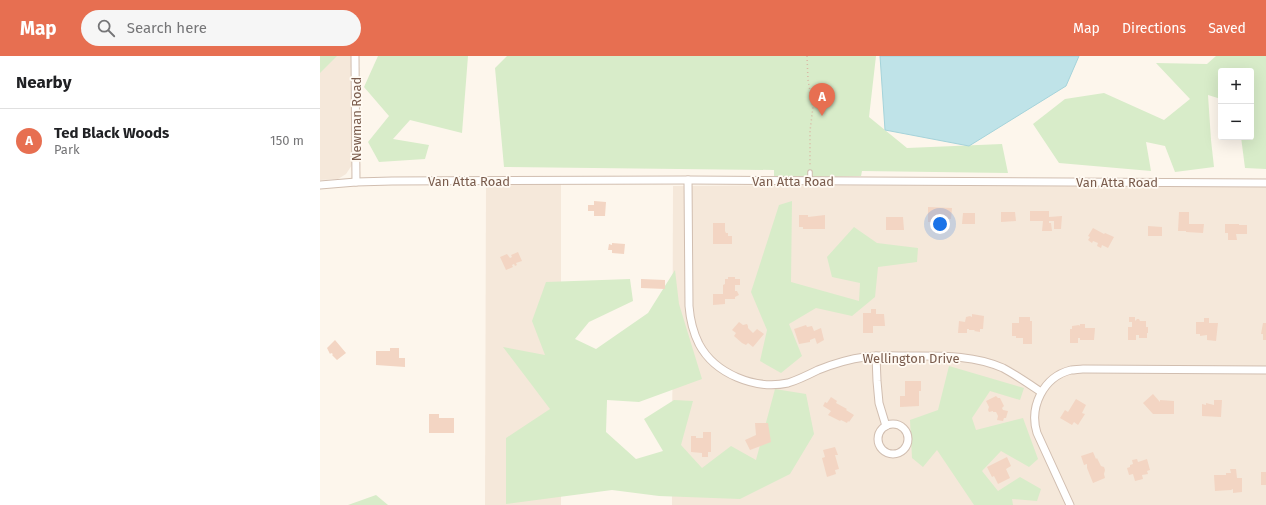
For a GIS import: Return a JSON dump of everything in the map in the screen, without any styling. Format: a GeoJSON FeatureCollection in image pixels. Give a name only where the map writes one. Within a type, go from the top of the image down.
{"type":"FeatureCollection","features":[{"type":"Feature","properties":{"kind":"street","name":"Newman Road"},"geometry":{"type":"LineString","coordinates":[[355,56],[356,182]]}},
{"type":"Feature","properties":{"kind":"street","name":"Van Atta Road"},"geometry":{"type":"LineString","coordinates":[[320,184],[356,182],[688,180],[1266,183]]}},
{"type":"Feature","properties":{"kind":"street","name":"Wellington Drive"},"geometry":{"type":"LineString","coordinates":[[688,180],[690,315],[694,333],[700,345],[711,359],[721,368],[743,380],[772,384],[793,381],[820,369],[847,360],[876,356],[950,356],[977,360],[1002,368],[1041,392]]}},
{"type":"Feature","properties":{"kind":"street"},"geometry":{"type":"LineString","coordinates":[[876,356],[879,403],[886,426]]}},
{"type":"Feature","properties":{"kind":"street"},"geometry":{"type":"LineString","coordinates":[[1070,505],[1035,428],[1034,412],[1041,392],[1048,383],[1058,376],[1070,371],[1083,369],[1266,370]]}},
{"type":"Feature","properties":{"kind":"street"},"geometry":{"type":"LineString","coordinates":[[886,426],[900,426],[907,435],[908,438],[906,446],[899,453],[893,454],[886,452],[879,444],[878,440],[880,433],[886,426]]}},
{"type":"Feature","properties":{"kind":"lane"},"geometry":{"type":"LineString","coordinates":[[810,172],[810,181]]}},
{"type":"Feature","properties":{"kind":"path"},"geometry":{"type":"LineString","coordinates":[[807,56],[808,80],[813,107],[810,132],[810,172]]}},
{"type":"Feature","properties":{"kind":"shaded area"},"geometry":{"type":"Polygon","coordinates":[[[320,56],[352,56],[352,165],[346,174],[338,179],[320,180],[320,56]]]}},
{"type":"Feature","properties":{"kind":"shaded area"},"geometry":{"type":"Polygon","coordinates":[[[486,184],[561,184],[561,505],[485,505],[486,184]]]}},
{"type":"Feature","properties":{"kind":"shaded area"},"geometry":{"type":"Polygon","coordinates":[[[673,186],[1266,187],[1266,505],[672,505],[673,186]]]}},
{"type":"Feature","properties":{"kind":"green space"},"geometry":{"type":"Polygon","coordinates":[[[320,56],[337,56],[320,73],[320,56]]]}},
{"type":"Feature","properties":{"kind":"green space"},"geometry":{"type":"Polygon","coordinates":[[[378,56],[468,56],[462,133],[410,120],[393,139],[429,145],[425,159],[379,162],[368,142],[389,116],[364,87],[378,56]]]}},
{"type":"Feature","properties":{"kind":"green space"},"geometry":{"type":"Polygon","coordinates":[[[507,56],[876,56],[869,117],[907,148],[1002,144],[1008,173],[862,171],[861,176],[810,177],[774,176],[774,170],[504,167],[495,68],[507,56]]]}},
{"type":"Feature","properties":{"kind":"green space"},"geometry":{"type":"Polygon","coordinates":[[[1216,56],[1266,56],[1266,169],[1245,168],[1241,140],[1254,140],[1254,68],[1218,68],[1218,98],[1208,95],[1214,167],[1175,172],[1165,146],[1146,142],[1151,171],[1059,163],[1033,124],[1065,99],[1104,93],[1164,120],[1190,99],[1156,63],[1207,64],[1216,56]]]}},
{"type":"Feature","properties":{"kind":"green space"},"geometry":{"type":"Polygon","coordinates":[[[792,201],[791,282],[859,301],[860,283],[832,277],[827,257],[854,227],[877,243],[918,248],[917,262],[878,267],[875,297],[852,316],[816,308],[789,324],[802,356],[781,373],[760,361],[767,330],[751,292],[779,205],[792,201]]]}},
{"type":"Feature","properties":{"kind":"green space"},"geometry":{"type":"Polygon","coordinates":[[[675,270],[679,304],[702,379],[639,402],[607,400],[606,432],[636,459],[663,451],[644,419],[674,400],[693,401],[681,445],[702,468],[731,446],[756,460],[775,389],[806,394],[814,434],[790,474],[740,499],[659,496],[612,490],[506,504],[506,438],[550,409],[503,347],[545,355],[532,321],[546,282],[630,279],[633,301],[589,322],[575,339],[596,349],[648,313],[675,270]]]}},
{"type":"Feature","properties":{"kind":"green space"},"geometry":{"type":"Polygon","coordinates":[[[949,366],[1024,388],[1020,400],[990,391],[972,418],[976,430],[1023,418],[1038,459],[1029,467],[1001,451],[982,471],[998,491],[1020,477],[1041,489],[1037,501],[1012,499],[1013,505],[974,505],[937,450],[923,467],[912,458],[910,420],[938,410],[949,366]]]}},
{"type":"Feature","properties":{"kind":"green space"},"geometry":{"type":"Polygon","coordinates":[[[376,495],[388,505],[348,505],[376,495]]]}},
{"type":"Feature","properties":{"kind":"water"},"geometry":{"type":"Polygon","coordinates":[[[880,56],[1079,56],[1066,86],[969,146],[885,130],[880,56]]]}},
{"type":"Feature","properties":{"kind":"building"},"geometry":{"type":"Polygon","coordinates":[[[594,201],[606,202],[605,216],[594,216],[594,211],[588,211],[588,205],[594,205],[594,201]]]}},
{"type":"Feature","properties":{"kind":"building"},"geometry":{"type":"Polygon","coordinates":[[[928,207],[952,208],[951,219],[939,218],[940,222],[928,222],[928,207]]]}},
{"type":"Feature","properties":{"kind":"building"},"geometry":{"type":"Polygon","coordinates":[[[1030,211],[1049,211],[1049,217],[1062,216],[1061,229],[1054,229],[1054,221],[1049,221],[1049,223],[1051,223],[1052,231],[1042,231],[1043,221],[1030,221],[1030,211]]]}},
{"type":"Feature","properties":{"kind":"building"},"geometry":{"type":"Polygon","coordinates":[[[1001,212],[1015,212],[1016,221],[1001,222],[1001,212]]]}},
{"type":"Feature","properties":{"kind":"building"},"geometry":{"type":"Polygon","coordinates":[[[1179,212],[1189,212],[1189,224],[1204,224],[1203,233],[1178,231],[1179,212]]]}},
{"type":"Feature","properties":{"kind":"building"},"geometry":{"type":"Polygon","coordinates":[[[963,213],[975,213],[975,224],[962,224],[963,213]]]}},
{"type":"Feature","properties":{"kind":"building"},"geometry":{"type":"Polygon","coordinates":[[[799,215],[808,215],[808,217],[825,215],[825,229],[803,229],[803,227],[799,227],[799,215]]]}},
{"type":"Feature","properties":{"kind":"building"},"geometry":{"type":"Polygon","coordinates":[[[886,217],[903,217],[904,230],[886,230],[886,217]]]}},
{"type":"Feature","properties":{"kind":"building"},"geometry":{"type":"Polygon","coordinates":[[[713,223],[725,223],[726,233],[728,233],[728,236],[732,236],[732,244],[713,244],[713,223]]]}},
{"type":"Feature","properties":{"kind":"building"},"geometry":{"type":"Polygon","coordinates":[[[1225,224],[1247,225],[1247,234],[1236,234],[1237,240],[1228,240],[1228,233],[1225,233],[1225,224]]]}},
{"type":"Feature","properties":{"kind":"building"},"geometry":{"type":"Polygon","coordinates":[[[1148,226],[1162,227],[1162,236],[1148,236],[1148,226]]]}},
{"type":"Feature","properties":{"kind":"building"},"geometry":{"type":"Polygon","coordinates":[[[1093,228],[1114,237],[1108,248],[1102,245],[1101,248],[1097,246],[1098,243],[1093,241],[1092,243],[1088,240],[1090,237],[1088,236],[1093,228]]]}},
{"type":"Feature","properties":{"kind":"building"},"geometry":{"type":"Polygon","coordinates":[[[612,243],[625,244],[624,254],[612,253],[612,250],[608,250],[609,244],[612,245],[612,243]]]}},
{"type":"Feature","properties":{"kind":"building"},"geometry":{"type":"Polygon","coordinates":[[[518,252],[522,261],[516,263],[517,265],[515,266],[514,264],[512,265],[513,267],[506,270],[500,257],[507,254],[510,258],[512,257],[511,255],[518,252]]]}},
{"type":"Feature","properties":{"kind":"building"},"geometry":{"type":"Polygon","coordinates":[[[728,277],[740,279],[740,285],[735,285],[735,291],[737,291],[739,295],[735,297],[735,299],[725,299],[725,304],[713,305],[713,294],[723,294],[723,285],[725,284],[725,279],[728,279],[728,277]]]}},
{"type":"Feature","properties":{"kind":"building"},"geometry":{"type":"Polygon","coordinates":[[[641,279],[665,280],[665,289],[641,288],[641,279]]]}},
{"type":"Feature","properties":{"kind":"building"},"geometry":{"type":"Polygon","coordinates":[[[871,309],[876,309],[876,314],[884,314],[885,326],[873,326],[873,333],[863,333],[863,313],[871,313],[871,309]]]}},
{"type":"Feature","properties":{"kind":"building"},"geometry":{"type":"Polygon","coordinates":[[[972,314],[984,316],[983,329],[980,329],[980,332],[967,329],[967,333],[958,333],[959,321],[965,322],[966,317],[972,317],[972,314]]]}},
{"type":"Feature","properties":{"kind":"building"},"geometry":{"type":"Polygon","coordinates":[[[1019,317],[1030,317],[1030,321],[1032,321],[1032,344],[1023,344],[1023,338],[1016,338],[1016,336],[1012,336],[1012,323],[1019,323],[1019,317]]]}},
{"type":"Feature","properties":{"kind":"building"},"geometry":{"type":"Polygon","coordinates":[[[1129,317],[1135,317],[1135,321],[1139,319],[1140,321],[1146,321],[1146,327],[1148,327],[1147,338],[1139,338],[1139,335],[1136,335],[1136,340],[1128,340],[1128,327],[1132,327],[1132,322],[1129,322],[1129,317]]]}},
{"type":"Feature","properties":{"kind":"building"},"geometry":{"type":"Polygon","coordinates":[[[1204,318],[1209,318],[1209,323],[1218,323],[1216,341],[1207,340],[1207,335],[1200,336],[1200,334],[1196,334],[1196,322],[1204,322],[1204,318]]]}},
{"type":"Feature","properties":{"kind":"building"},"geometry":{"type":"Polygon","coordinates":[[[739,322],[743,325],[747,324],[748,328],[753,333],[757,329],[764,334],[753,347],[748,343],[746,345],[742,343],[734,336],[736,333],[732,330],[739,322]]]}},
{"type":"Feature","properties":{"kind":"building"},"geometry":{"type":"Polygon","coordinates":[[[1263,323],[1266,323],[1266,340],[1263,340],[1263,334],[1261,334],[1263,323]]]}},
{"type":"Feature","properties":{"kind":"building"},"geometry":{"type":"Polygon","coordinates":[[[1080,324],[1085,324],[1085,328],[1095,328],[1094,340],[1080,340],[1080,338],[1078,338],[1078,343],[1070,343],[1070,329],[1072,329],[1072,326],[1080,326],[1080,324]]]}},
{"type":"Feature","properties":{"kind":"building"},"geometry":{"type":"Polygon","coordinates":[[[806,325],[807,327],[812,326],[814,331],[821,328],[824,340],[817,344],[815,338],[810,340],[810,342],[799,344],[794,329],[806,325]]]}},
{"type":"Feature","properties":{"kind":"building"},"geometry":{"type":"Polygon","coordinates":[[[335,340],[346,353],[337,360],[332,355],[333,354],[330,354],[327,348],[335,340]]]}},
{"type":"Feature","properties":{"kind":"building"},"geometry":{"type":"Polygon","coordinates":[[[390,348],[399,348],[399,358],[405,358],[405,367],[376,365],[376,351],[390,351],[390,348]]]}},
{"type":"Feature","properties":{"kind":"building"},"geometry":{"type":"Polygon","coordinates":[[[905,381],[921,381],[919,406],[900,407],[900,396],[905,396],[905,381]]]}},
{"type":"Feature","properties":{"kind":"building"},"geometry":{"type":"Polygon","coordinates":[[[1153,394],[1160,402],[1160,400],[1174,401],[1174,414],[1153,414],[1143,403],[1153,394]]]}},
{"type":"Feature","properties":{"kind":"building"},"geometry":{"type":"Polygon","coordinates":[[[996,396],[1000,398],[1004,406],[1002,408],[1003,410],[1008,411],[1006,418],[1004,418],[1003,421],[997,420],[998,416],[996,412],[989,412],[988,410],[989,407],[986,401],[996,396]]]}},
{"type":"Feature","properties":{"kind":"building"},"geometry":{"type":"Polygon","coordinates":[[[831,397],[837,401],[836,403],[854,415],[849,422],[848,421],[847,423],[841,420],[840,421],[828,415],[831,411],[823,406],[831,397]]]}},
{"type":"Feature","properties":{"kind":"building"},"geometry":{"type":"Polygon","coordinates":[[[1076,399],[1086,405],[1082,413],[1085,414],[1078,425],[1074,422],[1072,425],[1060,418],[1065,410],[1068,412],[1076,399]]]}},
{"type":"Feature","properties":{"kind":"building"},"geometry":{"type":"Polygon","coordinates":[[[1214,400],[1222,400],[1221,417],[1202,416],[1202,404],[1206,405],[1206,403],[1214,405],[1214,400]]]}},
{"type":"Feature","properties":{"kind":"building"},"geometry":{"type":"Polygon","coordinates":[[[429,414],[439,414],[439,418],[454,418],[454,433],[429,433],[429,414]]]}},
{"type":"Feature","properties":{"kind":"building"},"geometry":{"type":"Polygon","coordinates":[[[755,423],[768,423],[771,442],[750,450],[745,440],[756,435],[755,423]]]}},
{"type":"Feature","properties":{"kind":"building"},"geometry":{"type":"Polygon","coordinates":[[[703,432],[711,432],[711,452],[708,452],[708,457],[702,457],[702,453],[691,452],[691,436],[703,438],[703,432]]]}},
{"type":"Feature","properties":{"kind":"building"},"geometry":{"type":"Polygon","coordinates":[[[835,447],[838,455],[835,455],[839,469],[835,470],[836,474],[827,477],[822,458],[825,457],[823,450],[835,447]]]}},
{"type":"Feature","properties":{"kind":"building"},"geometry":{"type":"Polygon","coordinates":[[[1093,452],[1101,466],[1104,467],[1105,478],[1093,483],[1087,468],[1087,464],[1084,465],[1081,456],[1093,452]]]}},
{"type":"Feature","properties":{"kind":"building"},"geometry":{"type":"Polygon","coordinates":[[[1007,457],[1011,466],[1006,469],[1010,478],[998,484],[994,476],[992,477],[987,467],[1007,457]]]}},
{"type":"Feature","properties":{"kind":"building"},"geometry":{"type":"Polygon","coordinates":[[[1137,459],[1138,462],[1147,459],[1150,470],[1147,471],[1148,474],[1142,475],[1143,479],[1135,481],[1133,474],[1129,475],[1127,468],[1133,464],[1132,460],[1137,459]]]}},
{"type":"Feature","properties":{"kind":"building"},"geometry":{"type":"Polygon","coordinates":[[[1230,469],[1236,469],[1237,478],[1242,478],[1242,492],[1233,493],[1233,489],[1215,491],[1214,475],[1226,475],[1226,473],[1231,473],[1230,469]]]}},
{"type":"Feature","properties":{"kind":"building"},"geometry":{"type":"Polygon","coordinates":[[[1261,472],[1266,472],[1266,485],[1261,485],[1261,472]]]}},
{"type":"Feature","properties":{"kind":"place","name":"Ted Black Woods"},"geometry":{"type":"Point","coordinates":[822,116]}}]}
